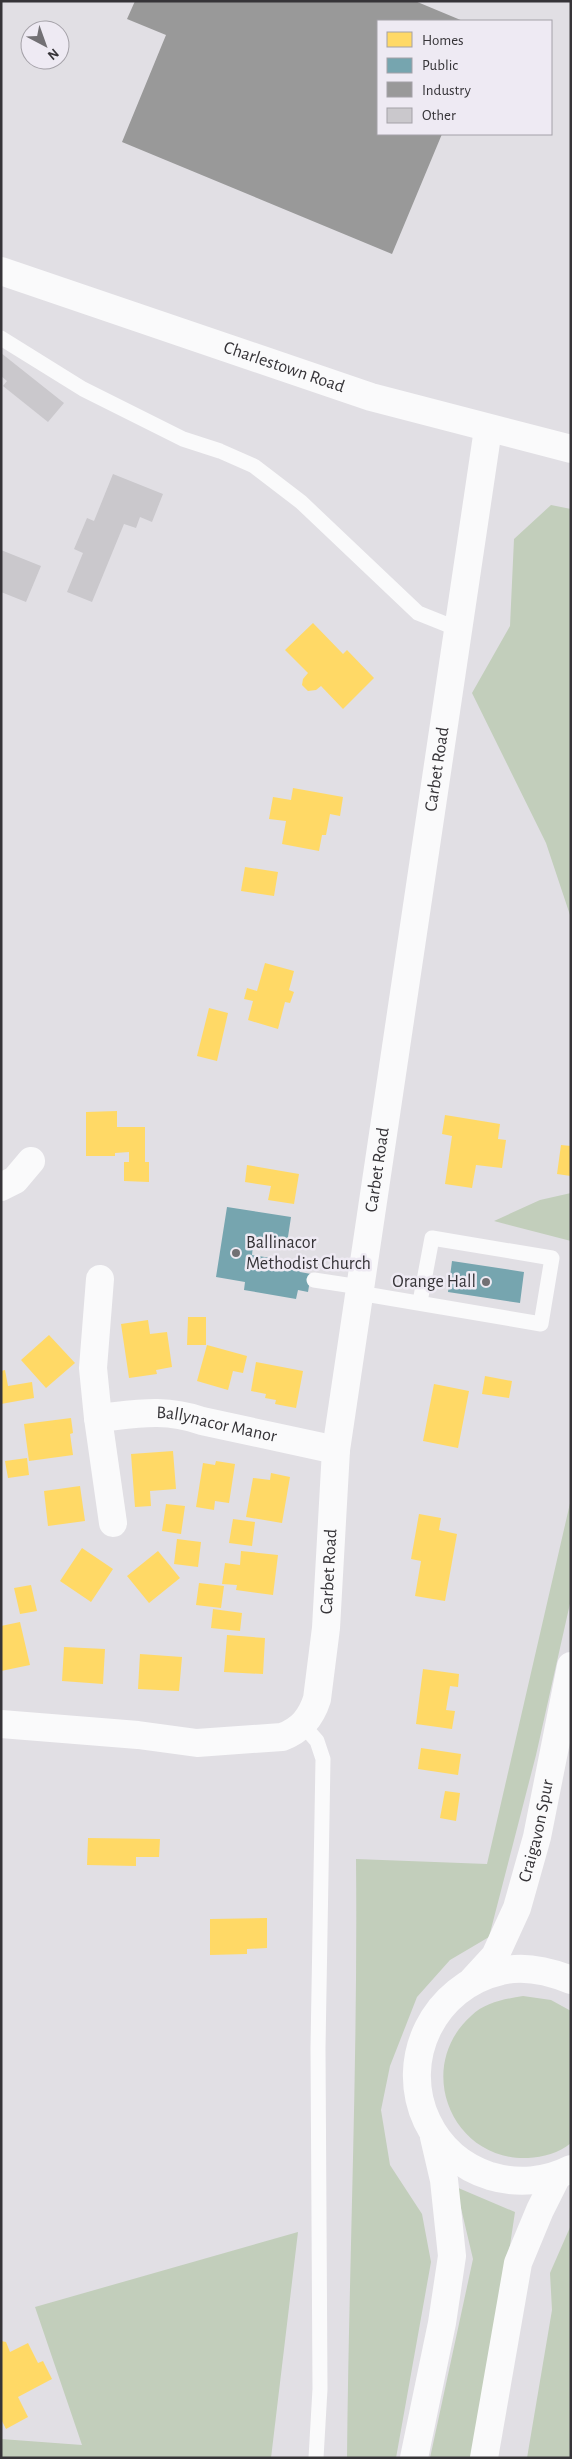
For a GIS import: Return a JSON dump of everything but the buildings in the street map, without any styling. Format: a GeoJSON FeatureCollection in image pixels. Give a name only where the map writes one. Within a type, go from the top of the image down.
{"type":"FeatureCollection","features":[{"type":"Feature","properties":{"kind":"main road","name":"Charlestown Road"},"geometry":{"type":"LineString","coordinates":[[1,271],[371,397],[488,429],[571,449]]}},
{"type":"Feature","properties":{"kind":"main road","name":"Carbet Road"},"geometry":{"type":"LineString","coordinates":[[1,1724],[138,1735],[197,1743],[282,1737],[294,1732],[303,1725],[314,1710],[318,1699],[326,1628],[336,1450],[488,429]]}},
{"type":"Feature","properties":{"kind":"main road"},"geometry":{"type":"LineString","coordinates":[[1,1187],[15,1180],[32,1161]]}},
{"type":"Feature","properties":{"kind":"main road"},"geometry":{"type":"LineString","coordinates":[[100,1279],[93,1368],[113,1522]]}},
{"type":"Feature","properties":{"kind":"main road","name":"Ballynacor Manor"},"geometry":{"type":"LineString","coordinates":[[98,1418],[161,1412],[182,1414],[202,1421],[336,1450]]}},
{"type":"Feature","properties":{"kind":"main road","name":"Craigavon Spur"},"geometry":{"type":"LineString","coordinates":[[470,1982],[495,1956],[517,1908],[537,1837],[571,1666]]}},
{"type":"Feature","properties":{"kind":"main road"},"geometry":{"type":"LineString","coordinates":[[414,2458],[442,2323],[452,2256],[444,2180],[434,2135],[420,2105],[417,2089],[416,2074],[419,2048],[428,2025],[447,1999],[470,1982],[501,1970],[534,1969],[552,1972],[571,1980]]}},
{"type":"Feature","properties":{"kind":"main road"},"geometry":{"type":"LineString","coordinates":[[434,2135],[452,2155],[477,2172],[503,2180],[532,2181],[564,2172]]}},
{"type":"Feature","properties":{"kind":"main road"},"geometry":{"type":"LineString","coordinates":[[484,2458],[518,2264],[540,2210],[564,2172]]}},
{"type":"Feature","properties":{"kind":"lane"},"geometry":{"type":"LineString","coordinates":[[1,338],[82,389],[183,439],[220,451],[254,466],[301,502],[418,613],[458,629]]}},
{"type":"Feature","properties":{"kind":"lane"},"geometry":{"type":"LineString","coordinates":[[314,1280],[420,1302],[541,1324],[552,1258],[432,1238],[420,1302]]}},
{"type":"Feature","properties":{"kind":"lane"},"geometry":{"type":"LineString","coordinates":[[303,1725],[317,1741],[323,1759],[318,2048],[320,2389],[316,2458]]}},
{"type":"Feature","properties":{"kind":"green space"},"geometry":{"type":"Polygon","coordinates":[[[551,505],[571,509],[571,918],[546,843],[472,693],[510,626],[514,539],[551,505]]]}},
{"type":"Feature","properties":{"kind":"green space"},"geometry":{"type":"Polygon","coordinates":[[[571,1193],[571,1241],[494,1221],[540,1200],[571,1193]]]}},
{"type":"Feature","properties":{"kind":"green space"},"geometry":{"type":"Polygon","coordinates":[[[571,1499],[571,1599],[536,1755],[489,1937],[450,1960],[417,1997],[390,2066],[381,2110],[390,2165],[422,2214],[431,2262],[396,2458],[347,2458],[356,2009],[356,1859],[487,1864],[571,1499]]]}},
{"type":"Feature","properties":{"kind":"green space"},"geometry":{"type":"Polygon","coordinates":[[[523,1996],[551,2000],[571,2011],[571,2143],[551,2154],[528,2158],[501,2155],[479,2144],[461,2128],[449,2107],[444,2084],[445,2060],[454,2037],[471,2016],[489,2004],[523,1996]]]}},
{"type":"Feature","properties":{"kind":"green space"},"geometry":{"type":"Polygon","coordinates":[[[456,2187],[515,2212],[478,2458],[430,2458],[473,2259],[456,2187]]]}},
{"type":"Feature","properties":{"kind":"green space"},"geometry":{"type":"Polygon","coordinates":[[[571,2225],[571,2458],[527,2458],[552,2310],[550,2273],[571,2225]]]}},
{"type":"Feature","properties":{"kind":"green space"},"geometry":{"type":"Polygon","coordinates":[[[298,2232],[271,2458],[1,2458],[1,2439],[82,2445],[35,2307],[298,2232]]]}},
{"type":"Feature","properties":{"kind":"place","name":"Ballinacor Methodist Church"},"geometry":{"type":"Point","coordinates":[236,1253]}},
{"type":"Feature","properties":{"kind":"place","name":"Orange Hall"},"geometry":{"type":"Point","coordinates":[486,1282]}}]}
